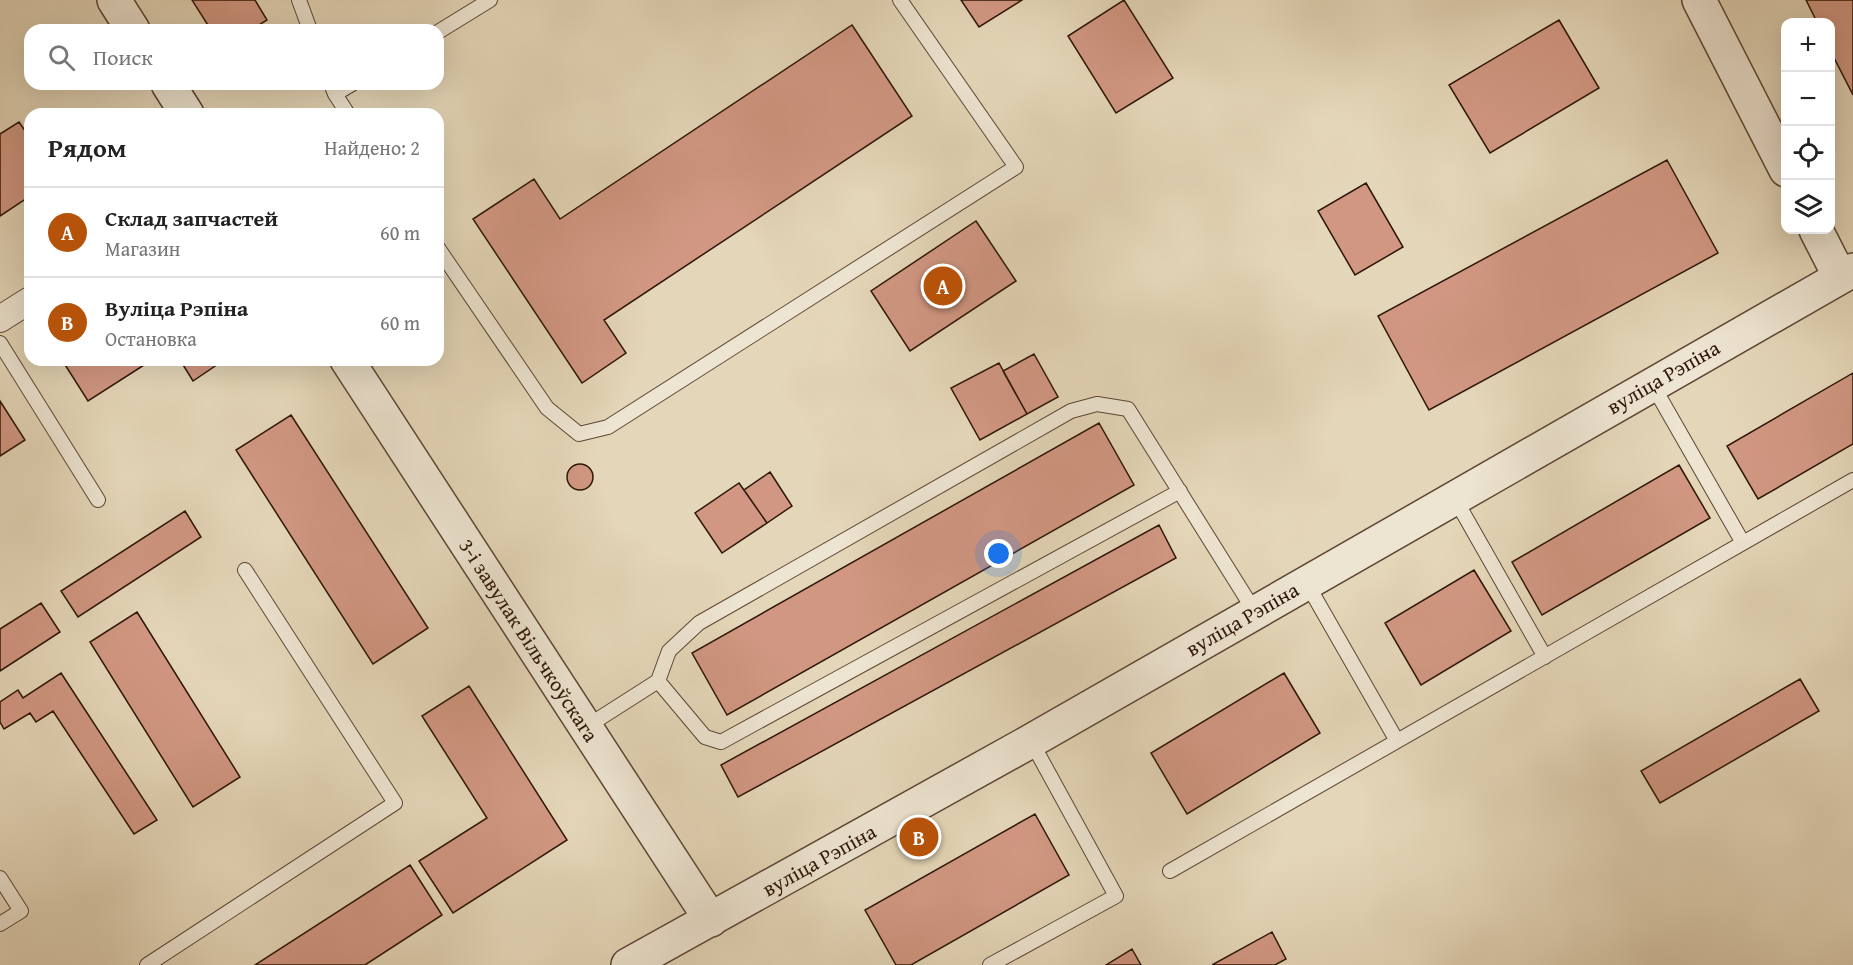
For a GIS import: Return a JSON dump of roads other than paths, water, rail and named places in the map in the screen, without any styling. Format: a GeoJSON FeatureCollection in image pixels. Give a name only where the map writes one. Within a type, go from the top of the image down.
{"type":"FeatureCollection","features":[{"type":"Feature","properties":{"kind":"street"},"geometry":{"type":"LineString","coordinates":[[114,0],[129,24]]}},
{"type":"Feature","properties":{"kind":"street"},"geometry":{"type":"LineString","coordinates":[[1699,0],[1781,162]]}},
{"type":"Feature","properties":{"kind":"street"},"geometry":{"type":"LineString","coordinates":[[172,90],[183,108]]}},
{"type":"Feature","properties":{"kind":"street"},"geometry":{"type":"LineString","coordinates":[[1819,234],[1847,273]]}},
{"type":"Feature","properties":{"kind":"street","name":"вуліца Рэпіна"},"geometry":{"type":"LineString","coordinates":[[628,965],[1031,741],[1847,273]]}},
{"type":"Feature","properties":{"kind":"street"},"geometry":{"type":"LineString","coordinates":[[0,319],[24,304]]}},
{"type":"Feature","properties":{"kind":"street","name":"3-і завулак Вільчкоўскага"},"geometry":{"type":"LineString","coordinates":[[351,366],[711,920]]}},
{"type":"Feature","properties":{"kind":"lane"},"geometry":{"type":"LineString","coordinates":[[299,0],[308,24]]}},
{"type":"Feature","properties":{"kind":"lane"},"geometry":{"type":"LineString","coordinates":[[444,28],[490,0]]}},
{"type":"Feature","properties":{"kind":"lane"},"geometry":{"type":"LineString","coordinates":[[444,257],[547,408],[579,434],[608,427],[1016,167],[900,0]]}},
{"type":"Feature","properties":{"kind":"lane"},"geometry":{"type":"LineString","coordinates":[[334,90],[344,108]]}},
{"type":"Feature","properties":{"kind":"lane"},"geometry":{"type":"LineString","coordinates":[[0,343],[98,501]]}},
{"type":"Feature","properties":{"kind":"lane"},"geometry":{"type":"LineString","coordinates":[[1652,384],[1743,543]]}},
{"type":"Feature","properties":{"kind":"lane"},"geometry":{"type":"LineString","coordinates":[[586,727],[658,681],[669,651],[699,623],[1071,411],[1097,404],[1128,409],[1255,612]]}},
{"type":"Feature","properties":{"kind":"lane"},"geometry":{"type":"LineString","coordinates":[[1170,871],[1853,480]]}},
{"type":"Feature","properties":{"kind":"lane"},"geometry":{"type":"LineString","coordinates":[[658,681],[705,737],[721,742],[1180,491]]}},
{"type":"Feature","properties":{"kind":"lane"},"geometry":{"type":"LineString","coordinates":[[1454,497],[1545,657]]}},
{"type":"Feature","properties":{"kind":"lane"},"geometry":{"type":"LineString","coordinates":[[147,965],[395,803],[245,570]]}},
{"type":"Feature","properties":{"kind":"lane"},"geometry":{"type":"LineString","coordinates":[[1306,582],[1397,741]]}},
{"type":"Feature","properties":{"kind":"lane"},"geometry":{"type":"LineString","coordinates":[[990,965],[1116,896],[1031,741]]}},
{"type":"Feature","properties":{"kind":"lane"},"geometry":{"type":"LineString","coordinates":[[0,878],[21,910],[0,924]]}},
{"type":"Feature","properties":{"kind":"place","name":"Склад запчастей"},"geometry":{"type":"Point","coordinates":[943,286]}},
{"type":"Feature","properties":{"kind":"place","name":"Вуліца Рэпіна"},"geometry":{"type":"Point","coordinates":[919,837]}}]}
